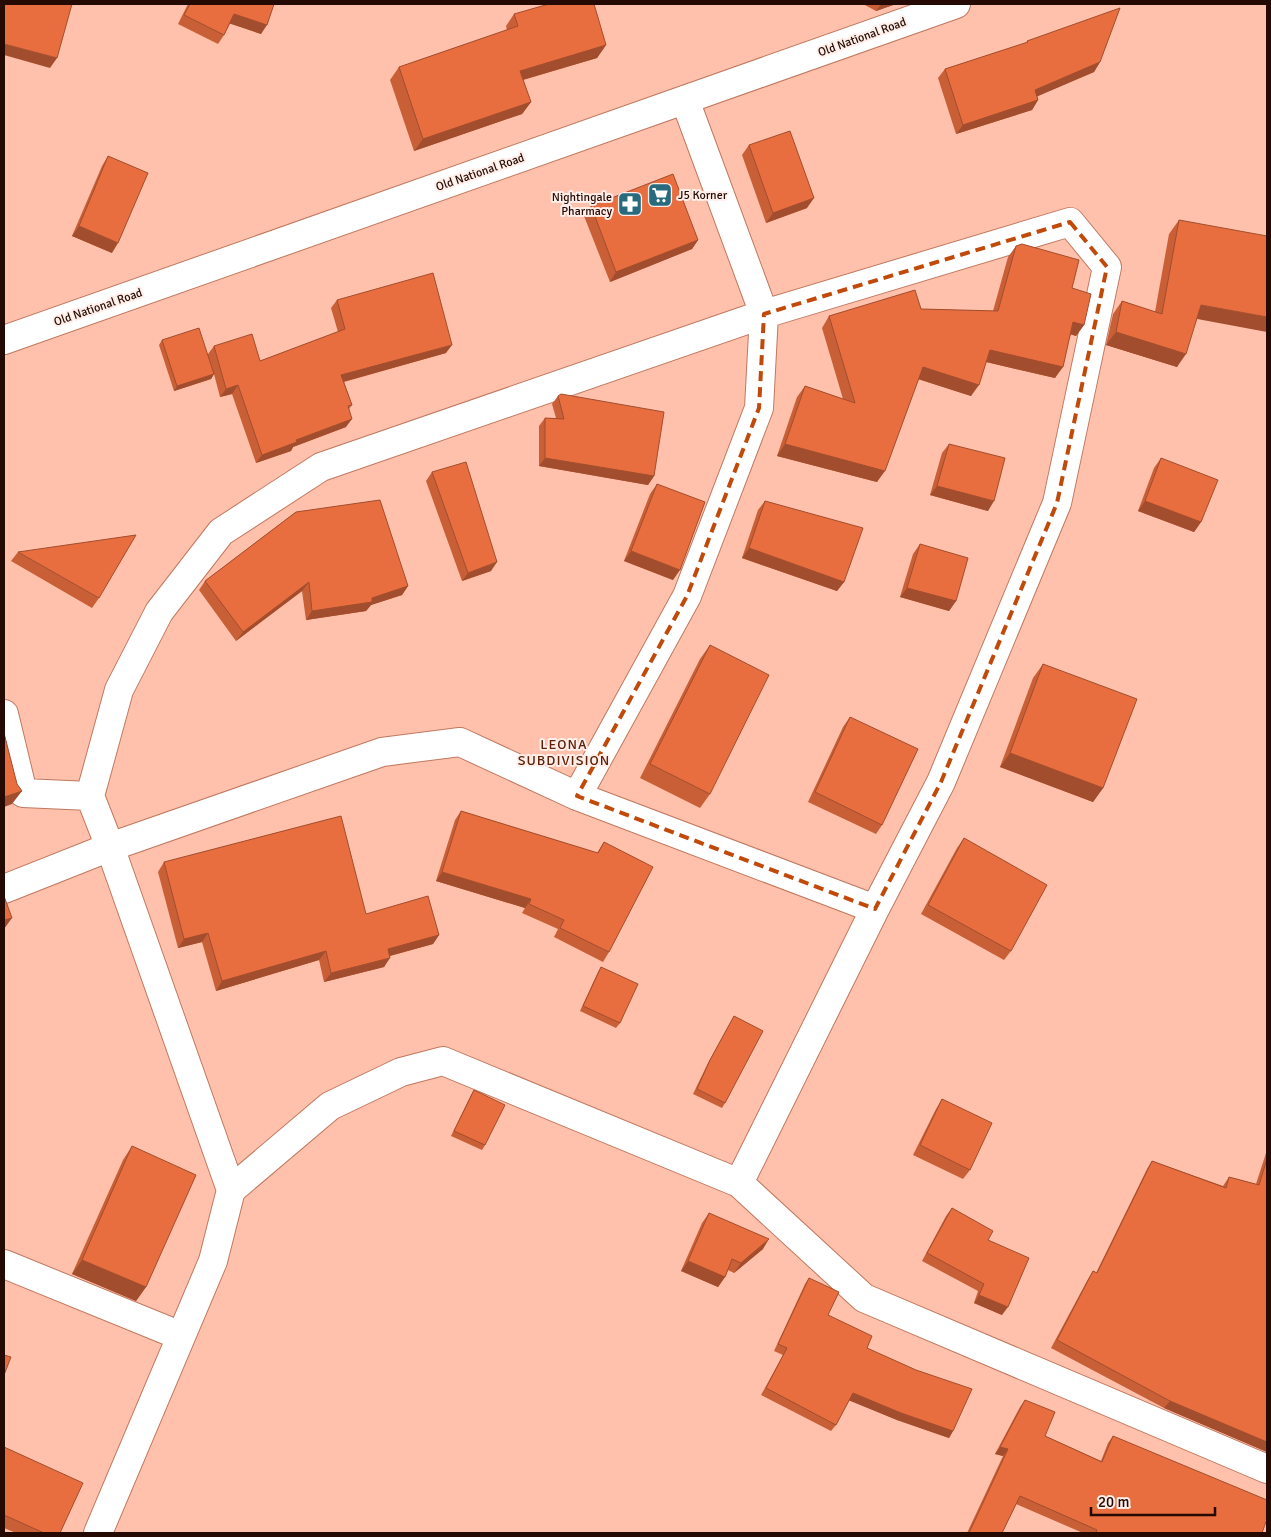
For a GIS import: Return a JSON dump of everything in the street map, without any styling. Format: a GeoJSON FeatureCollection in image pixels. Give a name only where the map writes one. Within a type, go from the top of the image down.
{"type":"FeatureCollection","features":[{"type":"Feature","properties":{"kind":"street","name":"Old National Road"},"geometry":{"type":"LineString","coordinates":[[4,340],[956,4]]}},
{"type":"Feature","properties":{"kind":"street"},"geometry":{"type":"LineString","coordinates":[[577,796],[690,587],[759,408],[764,314],[685,100]]}},
{"type":"Feature","properties":{"kind":"street"},"geometry":{"type":"LineString","coordinates":[[98,1533],[213,1261],[231,1190],[90,796],[119,690],[159,612],[221,532],[321,467],[764,314],[1070,222],[1107,267],[1057,503],[941,782],[875,909],[739,1183]]}},
{"type":"Feature","properties":{"kind":"street"},"geometry":{"type":"LineString","coordinates":[[4,714],[23,793],[90,796]]}},
{"type":"Feature","properties":{"kind":"street"},"geometry":{"type":"LineString","coordinates":[[4,889],[110,848],[382,752],[460,742],[577,796],[875,909]]}},
{"type":"Feature","properties":{"kind":"street"},"geometry":{"type":"LineString","coordinates":[[231,1190],[330,1106],[401,1072],[443,1061],[739,1183],[864,1298],[1267,1469]]}},
{"type":"Feature","properties":{"kind":"street"},"geometry":{"type":"LineString","coordinates":[[4,1264],[181,1336]]}},
{"type":"Feature","properties":{"kind":"highlighted area"},"geometry":{"type":"Polygon","coordinates":[[[1070,222],[1107,267],[1057,503],[941,782],[875,909],[577,796],[687,596],[759,408],[764,314],[1070,222]]]}},
{"type":"Feature","properties":{"kind":"building"},"geometry":{"type":"Polygon","coordinates":[[[4,4],[72,4],[57,58],[4,44],[4,4]]]}},
{"type":"Feature","properties":{"kind":"building"},"geometry":{"type":"Polygon","coordinates":[[[190,4],[274,4],[267,25],[234,14],[224,35],[184,15],[190,4]]]}},
{"type":"Feature","properties":{"kind":"building"},"geometry":{"type":"Polygon","coordinates":[[[549,4],[594,4],[606,45],[520,71],[531,102],[423,139],[399,67],[518,26],[514,14],[549,4]]]}},
{"type":"Feature","properties":{"kind":"building"},"geometry":{"type":"Polygon","coordinates":[[[1120,8],[1100,62],[1035,90],[1038,100],[963,125],[945,69],[1028,42],[1120,8]]]}},
{"type":"Feature","properties":{"kind":"building"},"geometry":{"type":"Polygon","coordinates":[[[790,131],[814,198],[773,213],[749,145],[790,131]]]}},
{"type":"Feature","properties":{"kind":"building"},"geometry":{"type":"Polygon","coordinates":[[[108,156],[148,173],[118,243],[79,226],[108,156]]]}},
{"type":"Feature","properties":{"kind":"building"},"geometry":{"type":"Polygon","coordinates":[[[673,174],[698,240],[616,272],[591,206],[673,174]]]}},
{"type":"Feature","properties":{"kind":"building"},"geometry":{"type":"Polygon","coordinates":[[[1179,220],[1267,236],[1267,317],[1201,305],[1186,354],[1116,332],[1122,301],[1162,314],[1179,220]]]}},
{"type":"Feature","properties":{"kind":"building"},"geometry":{"type":"Polygon","coordinates":[[[1022,244],[1079,260],[1072,288],[1091,294],[1084,325],[1073,322],[1063,367],[990,350],[979,385],[923,367],[885,471],[785,444],[805,386],[855,403],[829,316],[915,290],[921,309],[998,311],[1016,246],[1022,244]]]}},
{"type":"Feature","properties":{"kind":"building"},"geometry":{"type":"Polygon","coordinates":[[[433,273],[452,345],[341,375],[352,405],[348,406],[352,419],[262,455],[238,385],[226,389],[214,346],[252,334],[260,361],[345,329],[337,300],[433,273]]]}},
{"type":"Feature","properties":{"kind":"building"},"geometry":{"type":"Polygon","coordinates":[[[199,328],[214,374],[177,386],[162,340],[199,328]]]}},
{"type":"Feature","properties":{"kind":"building"},"geometry":{"type":"Polygon","coordinates":[[[561,394],[664,412],[654,476],[545,458],[545,418],[564,419],[558,396],[561,394]]]}},
{"type":"Feature","properties":{"kind":"building"},"geometry":{"type":"Polygon","coordinates":[[[949,444],[1005,458],[994,501],[937,486],[949,444]]]}},
{"type":"Feature","properties":{"kind":"building"},"geometry":{"type":"Polygon","coordinates":[[[1161,458],[1218,480],[1201,522],[1145,501],[1161,458]]]}},
{"type":"Feature","properties":{"kind":"building"},"geometry":{"type":"Polygon","coordinates":[[[466,462],[497,562],[468,573],[432,472],[466,462]]]}},
{"type":"Feature","properties":{"kind":"building"},"geometry":{"type":"Polygon","coordinates":[[[657,484],[705,502],[680,570],[631,551],[657,484]]]}},
{"type":"Feature","properties":{"kind":"building"},"geometry":{"type":"Polygon","coordinates":[[[380,500],[408,586],[372,598],[372,602],[312,611],[309,582],[243,632],[205,581],[296,512],[380,500]]]}},
{"type":"Feature","properties":{"kind":"building"},"geometry":{"type":"Polygon","coordinates":[[[765,501],[863,528],[844,582],[749,548],[765,501]]]}},
{"type":"Feature","properties":{"kind":"building"},"geometry":{"type":"Polygon","coordinates":[[[136,535],[99,598],[18,552],[136,535]]]}},
{"type":"Feature","properties":{"kind":"building"},"geometry":{"type":"Polygon","coordinates":[[[920,544],[968,558],[956,601],[907,588],[920,544]]]}},
{"type":"Feature","properties":{"kind":"building"},"geometry":{"type":"Polygon","coordinates":[[[710,645],[769,675],[710,794],[650,764],[710,645]]]}},
{"type":"Feature","properties":{"kind":"building"},"geometry":{"type":"Polygon","coordinates":[[[1043,664],[1137,699],[1103,788],[1010,753],[1043,664]]]}},
{"type":"Feature","properties":{"kind":"building"},"geometry":{"type":"Polygon","coordinates":[[[850,717],[918,749],[882,825],[815,792],[850,717]]]}},
{"type":"Feature","properties":{"kind":"building"},"geometry":{"type":"Polygon","coordinates":[[[4,733],[17,784],[22,791],[4,797],[4,733]]]}},
{"type":"Feature","properties":{"kind":"building"},"geometry":{"type":"Polygon","coordinates":[[[461,811],[598,853],[604,842],[653,867],[609,952],[560,928],[564,920],[529,904],[531,899],[442,872],[461,811]]]}},
{"type":"Feature","properties":{"kind":"building"},"geometry":{"type":"Polygon","coordinates":[[[341,816],[366,914],[428,896],[439,935],[388,949],[390,958],[331,973],[326,951],[222,981],[208,933],[184,939],[164,862],[341,816]]]}},
{"type":"Feature","properties":{"kind":"building"},"geometry":{"type":"Polygon","coordinates":[[[964,838],[1047,885],[1011,951],[928,905],[964,838]]]}},
{"type":"Feature","properties":{"kind":"building"},"geometry":{"type":"Polygon","coordinates":[[[4,896],[12,918],[4,920],[4,896]]]}},
{"type":"Feature","properties":{"kind":"building"},"geometry":{"type":"Polygon","coordinates":[[[601,967],[638,984],[620,1023],[583,1006],[601,967]]]}},
{"type":"Feature","properties":{"kind":"building"},"geometry":{"type":"Polygon","coordinates":[[[734,1016],[763,1031],[725,1103],[697,1089],[710,1060],[734,1016]]]}},
{"type":"Feature","properties":{"kind":"building"},"geometry":{"type":"Polygon","coordinates":[[[474,1090],[505,1105],[485,1145],[454,1131],[474,1090]]]}},
{"type":"Feature","properties":{"kind":"building"},"geometry":{"type":"Polygon","coordinates":[[[942,1099],[992,1123],[970,1170],[920,1145],[942,1099]]]}},
{"type":"Feature","properties":{"kind":"building"},"geometry":{"type":"Polygon","coordinates":[[[132,1146],[196,1175],[146,1287],[82,1260],[132,1146]]]}},
{"type":"Feature","properties":{"kind":"building"},"geometry":{"type":"Polygon","coordinates":[[[1267,1159],[1267,1442],[1170,1401],[1057,1340],[1093,1271],[1097,1273],[1152,1161],[1226,1188],[1229,1177],[1259,1185],[1267,1159]]]}},
{"type":"Feature","properties":{"kind":"building"},"geometry":{"type":"Polygon","coordinates":[[[952,1208],[993,1231],[988,1240],[1029,1258],[1008,1307],[979,1295],[984,1284],[927,1253],[952,1208]]]}},
{"type":"Feature","properties":{"kind":"building"},"geometry":{"type":"Polygon","coordinates":[[[709,1213],[769,1239],[741,1263],[732,1259],[725,1277],[688,1261],[709,1213]]]}},
{"type":"Feature","properties":{"kind":"building"},"geometry":{"type":"Polygon","coordinates":[[[809,1278],[839,1292],[828,1315],[872,1336],[867,1348],[916,1370],[972,1389],[953,1431],[901,1413],[853,1393],[836,1425],[766,1388],[787,1348],[778,1344],[809,1278]]]}},
{"type":"Feature","properties":{"kind":"building"},"geometry":{"type":"Polygon","coordinates":[[[4,1355],[11,1357],[4,1375],[4,1355]]]}},
{"type":"Feature","properties":{"kind":"building"},"geometry":{"type":"Polygon","coordinates":[[[1025,1400],[1055,1412],[1045,1436],[1102,1462],[1113,1436],[1267,1500],[1267,1519],[1262,1533],[1096,1533],[1097,1530],[1020,1496],[1002,1533],[969,1533],[1008,1449],[1000,1447],[1025,1400]]]}},
{"type":"Feature","properties":{"kind":"building"},"geometry":{"type":"Polygon","coordinates":[[[4,1447],[83,1483],[60,1533],[44,1533],[4,1515],[4,1447]]]}},
{"type":"Feature","properties":{"kind":"place","name":"J5 Korner"},"geometry":{"type":"Point","coordinates":[660,195]}},
{"type":"Feature","properties":{"kind":"place","name":"Nightingale Pharmacy"},"geometry":{"type":"Point","coordinates":[630,204]}},
{"type":"Feature","properties":{"kind":"district","name":"LEONA SUBDIVISION"},"geometry":{"type":"Point","coordinates":[564,752]}}]}
